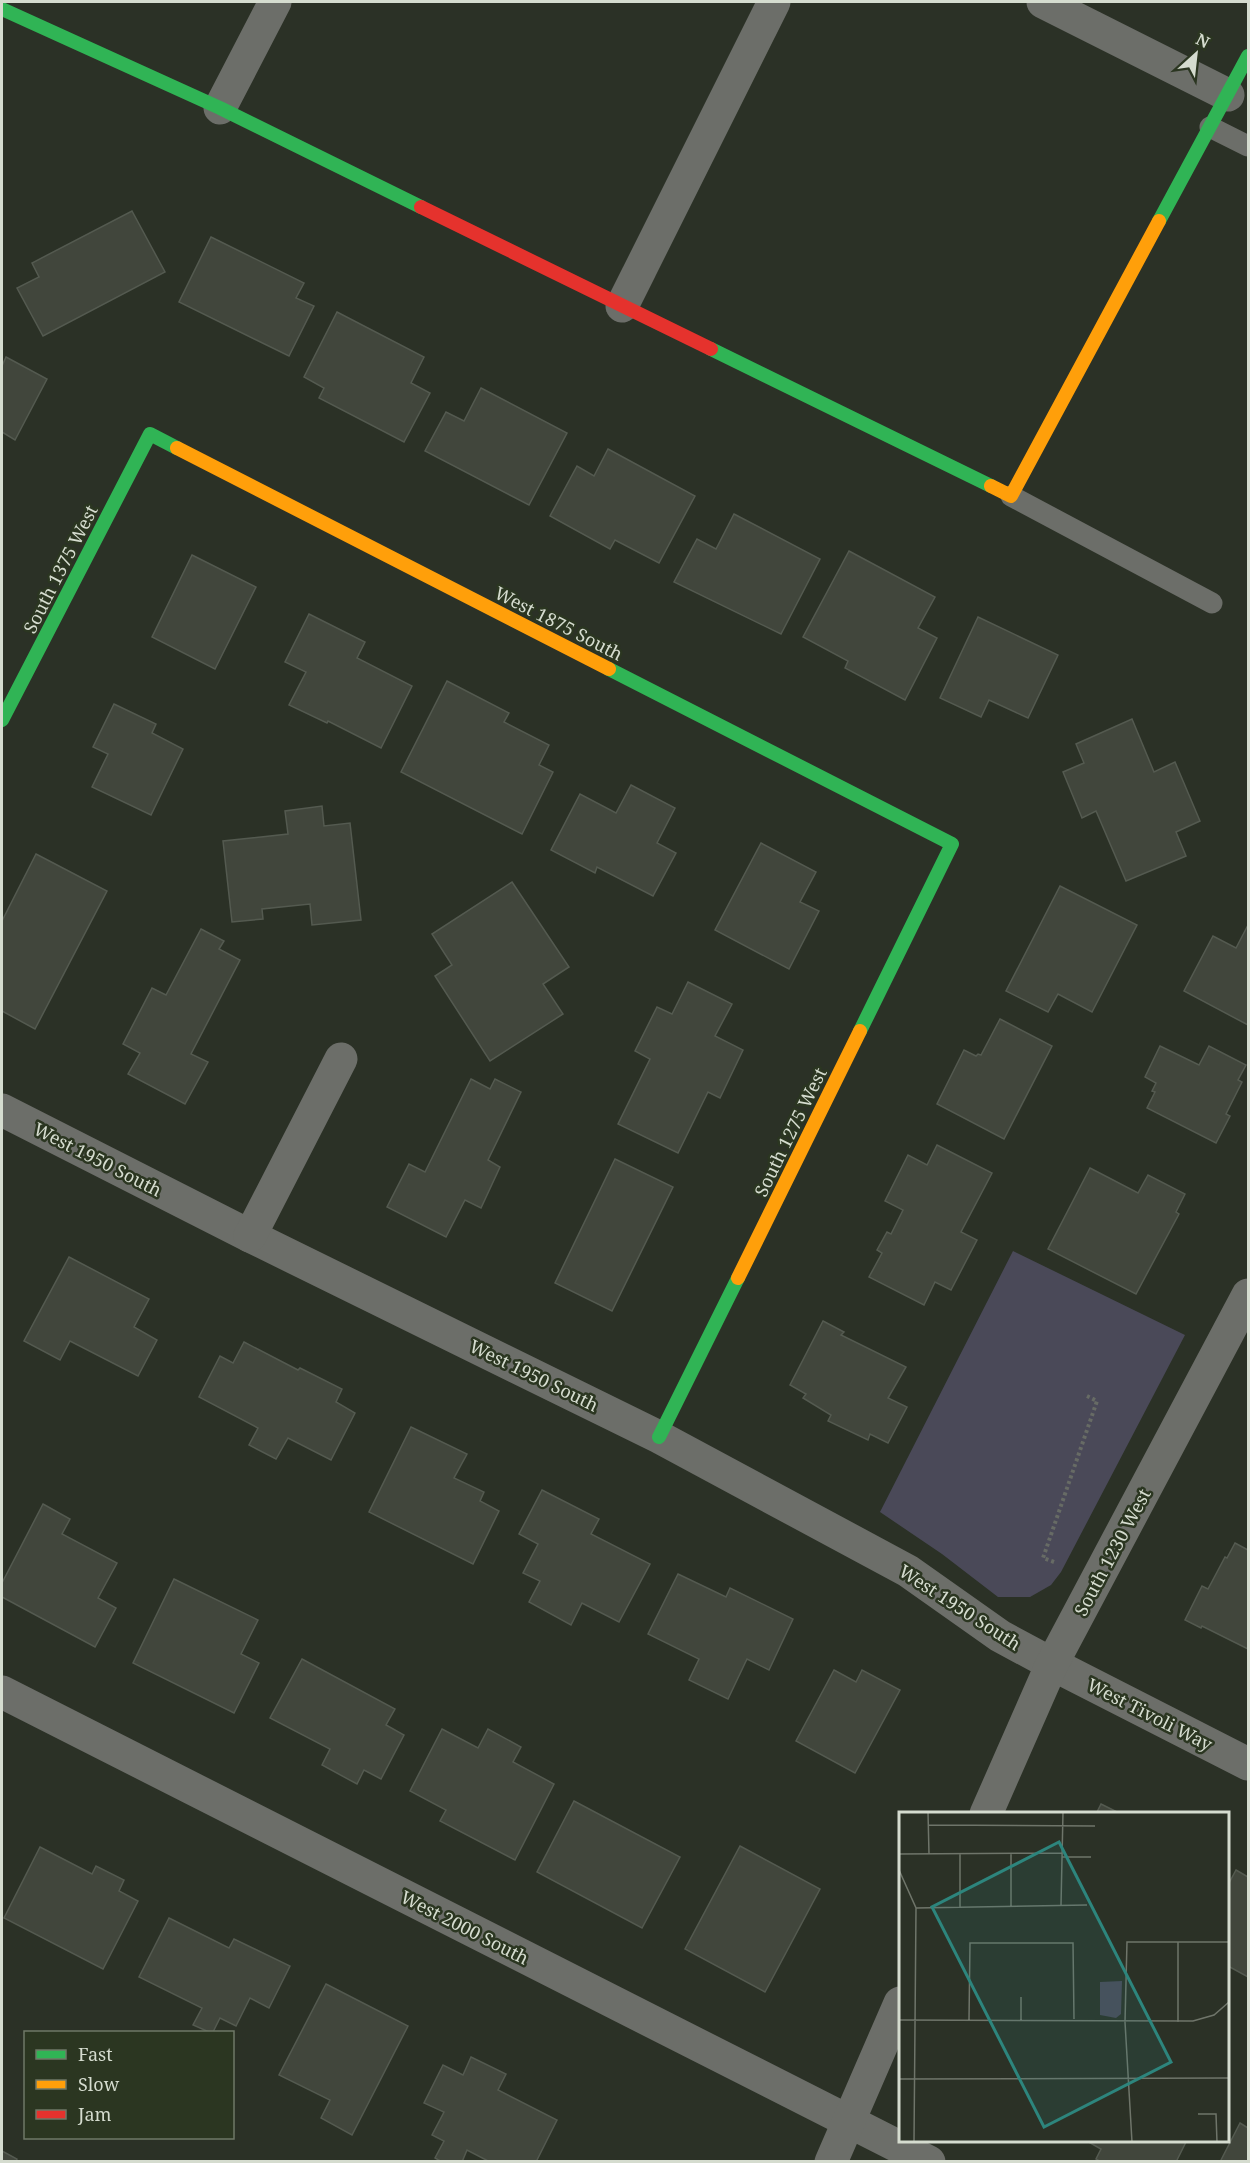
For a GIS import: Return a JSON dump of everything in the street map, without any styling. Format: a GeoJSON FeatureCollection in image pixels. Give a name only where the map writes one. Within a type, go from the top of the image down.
{"type":"FeatureCollection","features":[{"type":"Feature","properties":{"kind":"street"},"geometry":{"type":"LineString","coordinates":[[220,108],[275,2]]}},
{"type":"Feature","properties":{"kind":"street"},"geometry":{"type":"LineString","coordinates":[[622,306],[774,2]]}},
{"type":"Feature","properties":{"kind":"street"},"geometry":{"type":"LineString","coordinates":[[1043,2],[1228,94]]}},
{"type":"Feature","properties":{"kind":"street"},"geometry":{"type":"LineString","coordinates":[[2,9],[220,108],[1011,496],[1248,57]]}},
{"type":"Feature","properties":{"kind":"street","name":"South 1375 West"},"geometry":{"type":"LineString","coordinates":[[2,720],[150,434]]}},
{"type":"Feature","properties":{"kind":"street","name":"West 1875 South"},"geometry":{"type":"LineString","coordinates":[[150,434],[952,844]]}},
{"type":"Feature","properties":{"kind":"street","name":"South 1275 West"},"geometry":{"type":"LineString","coordinates":[[659,1437],[952,844]]}},
{"type":"Feature","properties":{"kind":"street"},"geometry":{"type":"LineString","coordinates":[[250,1236],[341,1059]]}},
{"type":"Feature","properties":{"kind":"street","name":"West 1950 South"},"geometry":{"type":"LineString","coordinates":[[2,1110],[250,1236],[659,1437],[908,1571],[1000,1636],[1052,1664]]}},
{"type":"Feature","properties":{"kind":"street","name":"South 1230 West"},"geometry":{"type":"LineString","coordinates":[[987,1812],[1052,1664],[1248,1294]]}},
{"type":"Feature","properties":{"kind":"street","name":"West Tivoli Way"},"geometry":{"type":"LineString","coordinates":[[1052,1664],[1248,1764]]}},
{"type":"Feature","properties":{"kind":"street","name":"West 2000 South"},"geometry":{"type":"LineString","coordinates":[[2,1692],[929,2162]]}},
{"type":"Feature","properties":{"kind":"street"},"geometry":{"type":"LineString","coordinates":[[831,2162],[899,2005]]}},
{"type":"Feature","properties":{"kind":"lane"},"geometry":{"type":"LineString","coordinates":[[1210,127],[1248,146]]}},
{"type":"Feature","properties":{"kind":"lane"},"geometry":{"type":"LineString","coordinates":[[1011,496],[1212,603]]}},
{"type":"Feature","properties":{"kind":"path"},"geometry":{"type":"LineString","coordinates":[[1054,1562],[1043,1558],[1097,1401],[1087,1396]]}},
{"type":"Feature","properties":{"kind":"shaded area"},"geometry":{"type":"Polygon","coordinates":[[[1013,1251],[1185,1335],[1061,1572],[1051,1585],[1030,1597],[998,1597],[942,1554],[880,1512],[1013,1251]]]}},
{"type":"Feature","properties":{"kind":"building"},"geometry":{"type":"Polygon","coordinates":[[[132,211],[165,272],[43,336],[17,288],[39,277],[32,263],[132,211]]]}},
{"type":"Feature","properties":{"kind":"building"},"geometry":{"type":"Polygon","coordinates":[[[211,237],[304,283],[296,298],[314,306],[289,356],[179,302],[211,237]]]}},
{"type":"Feature","properties":{"kind":"building"},"geometry":{"type":"Polygon","coordinates":[[[337,312],[424,357],[411,383],[430,393],[404,442],[319,398],[324,388],[304,377],[337,312]]]}},
{"type":"Feature","properties":{"kind":"building"},"geometry":{"type":"Polygon","coordinates":[[[6,357],[47,379],[15,440],[2,432],[2,366],[6,357]]]}},
{"type":"Feature","properties":{"kind":"building"},"geometry":{"type":"Polygon","coordinates":[[[481,388],[567,433],[529,505],[425,451],[446,412],[464,421],[481,388]]]}},
{"type":"Feature","properties":{"kind":"building"},"geometry":{"type":"Polygon","coordinates":[[[608,449],[695,496],[659,563],[615,540],[610,549],[550,516],[577,466],[594,476],[608,449]]]}},
{"type":"Feature","properties":{"kind":"building"},"geometry":{"type":"Polygon","coordinates":[[[734,514],[820,559],[781,634],[674,582],[697,539],[716,549],[734,514]]]}},
{"type":"Feature","properties":{"kind":"building"},"geometry":{"type":"Polygon","coordinates":[[[849,551],[935,597],[918,628],[937,638],[905,700],[845,668],[848,661],[803,637],[849,551]]]}},
{"type":"Feature","properties":{"kind":"building"},"geometry":{"type":"Polygon","coordinates":[[[192,555],[256,587],[215,669],[152,637],[192,555]]]}},
{"type":"Feature","properties":{"kind":"building"},"geometry":{"type":"Polygon","coordinates":[[[309,614],[365,642],[357,658],[412,686],[381,748],[328,721],[327,723],[289,705],[306,672],[285,662],[309,614]]]}},
{"type":"Feature","properties":{"kind":"building"},"geometry":{"type":"Polygon","coordinates":[[[978,617],[1058,655],[1028,718],[989,700],[981,717],[940,698],[978,617]]]}},
{"type":"Feature","properties":{"kind":"building"},"geometry":{"type":"Polygon","coordinates":[[[447,681],[509,713],[504,722],[549,745],[539,765],[553,772],[522,834],[401,772],[447,681]]]}},
{"type":"Feature","properties":{"kind":"building"},"geometry":{"type":"Polygon","coordinates":[[[114,704],[156,724],[152,733],[183,749],[151,815],[92,787],[108,754],[93,747],[114,704]]]}},
{"type":"Feature","properties":{"kind":"building"},"geometry":{"type":"Polygon","coordinates":[[[1132,719],[1154,772],[1175,762],[1200,821],[1176,832],[1186,856],[1126,881],[1096,811],[1082,818],[1063,772],[1084,763],[1076,744],[1132,719]]]}},
{"type":"Feature","properties":{"kind":"building"},"geometry":{"type":"Polygon","coordinates":[[[631,785],[675,808],[657,843],[676,853],[653,896],[597,867],[595,873],[551,850],[580,794],[616,813],[631,785]]]}},
{"type":"Feature","properties":{"kind":"building"},"geometry":{"type":"Polygon","coordinates":[[[322,806],[324,826],[350,823],[361,920],[312,925],[310,904],[262,909],[263,919],[232,922],[223,841],[288,834],[285,811],[322,806]]]}},
{"type":"Feature","properties":{"kind":"building"},"geometry":{"type":"Polygon","coordinates":[[[761,843],[816,872],[800,902],[819,911],[789,969],[715,930],[761,843]]]}},
{"type":"Feature","properties":{"kind":"building"},"geometry":{"type":"Polygon","coordinates":[[[36,854],[107,891],[35,1029],[2,1011],[2,921],[36,854]]]}},
{"type":"Feature","properties":{"kind":"building"},"geometry":{"type":"Polygon","coordinates":[[[512,882],[569,967],[543,984],[563,1014],[490,1061],[435,976],[452,965],[432,934],[512,882]]]}},
{"type":"Feature","properties":{"kind":"building"},"geometry":{"type":"Polygon","coordinates":[[[1060,886],[1137,925],[1092,1012],[1058,994],[1048,1012],[1006,991],[1060,886]]]}},
{"type":"Feature","properties":{"kind":"building"},"geometry":{"type":"Polygon","coordinates":[[[1248,925],[1248,1025],[1184,991],[1213,936],[1236,948],[1248,925]]]}},
{"type":"Feature","properties":{"kind":"building"},"geometry":{"type":"Polygon","coordinates":[[[201,929],[224,941],[219,949],[240,960],[191,1054],[208,1062],[185,1104],[128,1074],[140,1053],[123,1044],[152,988],[166,995],[201,929]]]}},
{"type":"Feature","properties":{"kind":"building"},"geometry":{"type":"Polygon","coordinates":[[[688,982],[732,1004],[715,1036],[743,1050],[720,1098],[708,1092],[678,1153],[618,1124],[650,1059],[635,1051],[657,1007],[672,1014],[688,982]]]}},
{"type":"Feature","properties":{"kind":"building"},"geometry":{"type":"Polygon","coordinates":[[[1000,1019],[1052,1046],[1004,1139],[937,1104],[964,1050],[976,1056],[981,1055],[1000,1019]]]}},
{"type":"Feature","properties":{"kind":"building"},"geometry":{"type":"Polygon","coordinates":[[[1160,1046],[1199,1065],[1209,1046],[1246,1065],[1238,1080],[1242,1082],[1226,1114],[1230,1116],[1216,1143],[1147,1108],[1155,1092],[1152,1091],[1156,1083],[1145,1077],[1160,1046]]]}},
{"type":"Feature","properties":{"kind":"building"},"geometry":{"type":"Polygon","coordinates":[[[471,1079],[490,1089],[495,1079],[521,1092],[488,1160],[500,1167],[481,1208],[465,1200],[446,1237],[387,1207],[409,1164],[425,1172],[471,1079]]]}},
{"type":"Feature","properties":{"kind":"building"},"geometry":{"type":"Polygon","coordinates":[[[937,1145],[992,1173],[961,1232],[977,1240],[951,1290],[935,1282],[924,1305],[869,1277],[882,1253],[877,1250],[887,1232],[891,1234],[903,1210],[885,1201],[908,1155],[927,1165],[937,1145]]]}},
{"type":"Feature","properties":{"kind":"building"},"geometry":{"type":"Polygon","coordinates":[[[615,1159],[673,1187],[612,1311],[555,1283],[615,1159]]]}},
{"type":"Feature","properties":{"kind":"building"},"geometry":{"type":"Polygon","coordinates":[[[1090,1168],[1138,1193],[1148,1175],[1185,1194],[1176,1212],[1179,1214],[1136,1294],[1048,1249],[1090,1168]]]}},
{"type":"Feature","properties":{"kind":"building"},"geometry":{"type":"Polygon","coordinates":[[[69,1257],[149,1299],[134,1327],[157,1340],[138,1376],[70,1341],[60,1360],[24,1341],[69,1257]]]}},
{"type":"Feature","properties":{"kind":"building"},"geometry":{"type":"Polygon","coordinates":[[[823,1321],[844,1332],[841,1335],[906,1367],[888,1398],[907,1407],[888,1443],[870,1434],[868,1440],[828,1421],[831,1415],[803,1398],[806,1394],[790,1385],[823,1321]]]}},
{"type":"Feature","properties":{"kind":"building"},"geometry":{"type":"Polygon","coordinates":[[[244,1342],[298,1370],[300,1368],[342,1389],[336,1402],[355,1413],[331,1460],[288,1438],[276,1459],[249,1445],[258,1428],[199,1397],[220,1356],[233,1363],[244,1342]]]}},
{"type":"Feature","properties":{"kind":"building"},"geometry":{"type":"Polygon","coordinates":[[[411,1427],[467,1454],[454,1478],[484,1492],[480,1501],[499,1511],[473,1564],[369,1512],[411,1427]]]}},
{"type":"Feature","properties":{"kind":"building"},"geometry":{"type":"Polygon","coordinates":[[[542,1490],[599,1519],[591,1534],[650,1564],[619,1622],[582,1603],[571,1625],[529,1602],[540,1581],[523,1573],[538,1544],[519,1534],[542,1490]]]}},
{"type":"Feature","properties":{"kind":"building"},"geometry":{"type":"Polygon","coordinates":[[[43,1504],[70,1519],[62,1534],[117,1563],[98,1598],[116,1608],[95,1647],[2,1597],[2,1583],[43,1504]]]}},
{"type":"Feature","properties":{"kind":"building"},"geometry":{"type":"Polygon","coordinates":[[[1235,1543],[1248,1550],[1248,1649],[1185,1620],[1202,1586],[1208,1589],[1235,1543]]]}},
{"type":"Feature","properties":{"kind":"building"},"geometry":{"type":"Polygon","coordinates":[[[678,1574],[726,1597],[730,1588],[793,1619],[769,1670],[747,1659],[728,1699],[689,1680],[699,1659],[648,1634],[678,1574]]]}},
{"type":"Feature","properties":{"kind":"building"},"geometry":{"type":"Polygon","coordinates":[[[174,1579],[258,1620],[241,1654],[259,1663],[234,1713],[133,1663],[174,1579]]]}},
{"type":"Feature","properties":{"kind":"building"},"geometry":{"type":"Polygon","coordinates":[[[302,1659],[395,1709],[386,1725],[404,1735],[381,1779],[364,1770],[357,1784],[322,1765],[330,1749],[270,1718],[302,1659]]]}},
{"type":"Feature","properties":{"kind":"building"},"geometry":{"type":"Polygon","coordinates":[[[834,1670],[856,1682],[862,1670],[900,1690],[855,1773],[796,1741],[834,1670]]]}},
{"type":"Feature","properties":{"kind":"building"},"geometry":{"type":"Polygon","coordinates":[[[442,1729],[478,1748],[488,1729],[521,1747],[513,1762],[554,1784],[515,1860],[440,1821],[446,1810],[410,1791],[442,1729]]]}},
{"type":"Feature","properties":{"kind":"building"},"geometry":{"type":"Polygon","coordinates":[[[574,1801],[680,1857],[642,1928],[537,1872],[574,1801]]]}},
{"type":"Feature","properties":{"kind":"building"},"geometry":{"type":"Polygon","coordinates":[[[1101,1804],[1117,1812],[1097,1812],[1101,1804]]]}},
{"type":"Feature","properties":{"kind":"building"},"geometry":{"type":"Polygon","coordinates":[[[740,1846],[820,1889],[765,1992],[685,1949],[740,1846]]]}},
{"type":"Feature","properties":{"kind":"building"},"geometry":{"type":"Polygon","coordinates":[[[40,1847],[92,1874],[96,1866],[124,1880],[119,1891],[138,1901],[103,1969],[4,1918],[40,1847]]]}},
{"type":"Feature","properties":{"kind":"building"},"geometry":{"type":"Polygon","coordinates":[[[1236,1870],[1248,1877],[1248,1977],[1229,1967],[1229,1883],[1236,1870]]]}},
{"type":"Feature","properties":{"kind":"building"},"geometry":{"type":"Polygon","coordinates":[[[169,1918],[229,1948],[234,1939],[290,1966],[269,2008],[250,1998],[236,2026],[220,2018],[214,2031],[207,2031],[193,2025],[202,2008],[139,1977],[169,1918]]]}},
{"type":"Feature","properties":{"kind":"building"},"geometry":{"type":"Polygon","coordinates":[[[326,1984],[408,2026],[352,2135],[321,2118],[330,2100],[279,2075],[326,1984]]]}},
{"type":"Feature","properties":{"kind":"building"},"geometry":{"type":"Polygon","coordinates":[[[471,2057],[506,2074],[498,2090],[557,2120],[536,2162],[490,2162],[467,2150],[462,2162],[442,2162],[435,2158],[444,2141],[432,2135],[444,2112],[424,2103],[443,2065],[463,2075],[471,2057]]]}},
{"type":"Feature","properties":{"kind":"building"},"geometry":{"type":"Polygon","coordinates":[[[1240,2123],[1248,2128],[1248,2162],[1220,2162],[1240,2123]]]}},
{"type":"Feature","properties":{"kind":"building"},"geometry":{"type":"Polygon","coordinates":[[[1089,2142],[1186,2142],[1176,2162],[1101,2162],[1096,2159],[1101,2149],[1089,2142]]]}},
{"type":"Feature","properties":{"kind":"building"},"geometry":{"type":"Polygon","coordinates":[[[2,2151],[17,2159],[16,2162],[2,2162],[2,2151]]]}},
{"type":"Feature","properties":{"kind":"traffic: fast"},"geometry":{"type":"LineString","coordinates":[[2,9],[220,108],[421,207]]}},
{"type":"Feature","properties":{"kind":"traffic: fast"},"geometry":{"type":"LineString","coordinates":[[1159,221],[1248,56]]}},
{"type":"Feature","properties":{"kind":"traffic: fast"},"geometry":{"type":"LineString","coordinates":[[711,349],[991,486]]}},
{"type":"Feature","properties":{"kind":"traffic: fast"},"geometry":{"type":"LineString","coordinates":[[2,720],[150,434],[177,448]]}},
{"type":"Feature","properties":{"kind":"traffic: fast"},"geometry":{"type":"LineString","coordinates":[[609,669],[952,844],[860,1031]]}},
{"type":"Feature","properties":{"kind":"traffic: fast"},"geometry":{"type":"LineString","coordinates":[[659,1437],[738,1278]]}},
{"type":"Feature","properties":{"kind":"traffic: slow"},"geometry":{"type":"LineString","coordinates":[[991,486],[1011,496],[1159,221]]}},
{"type":"Feature","properties":{"kind":"traffic: slow"},"geometry":{"type":"LineString","coordinates":[[177,448],[609,669]]}},
{"type":"Feature","properties":{"kind":"traffic: slow"},"geometry":{"type":"LineString","coordinates":[[738,1278],[860,1031]]}},
{"type":"Feature","properties":{"kind":"traffic: jam"},"geometry":{"type":"LineString","coordinates":[[421,207],[711,349]]}}]}
